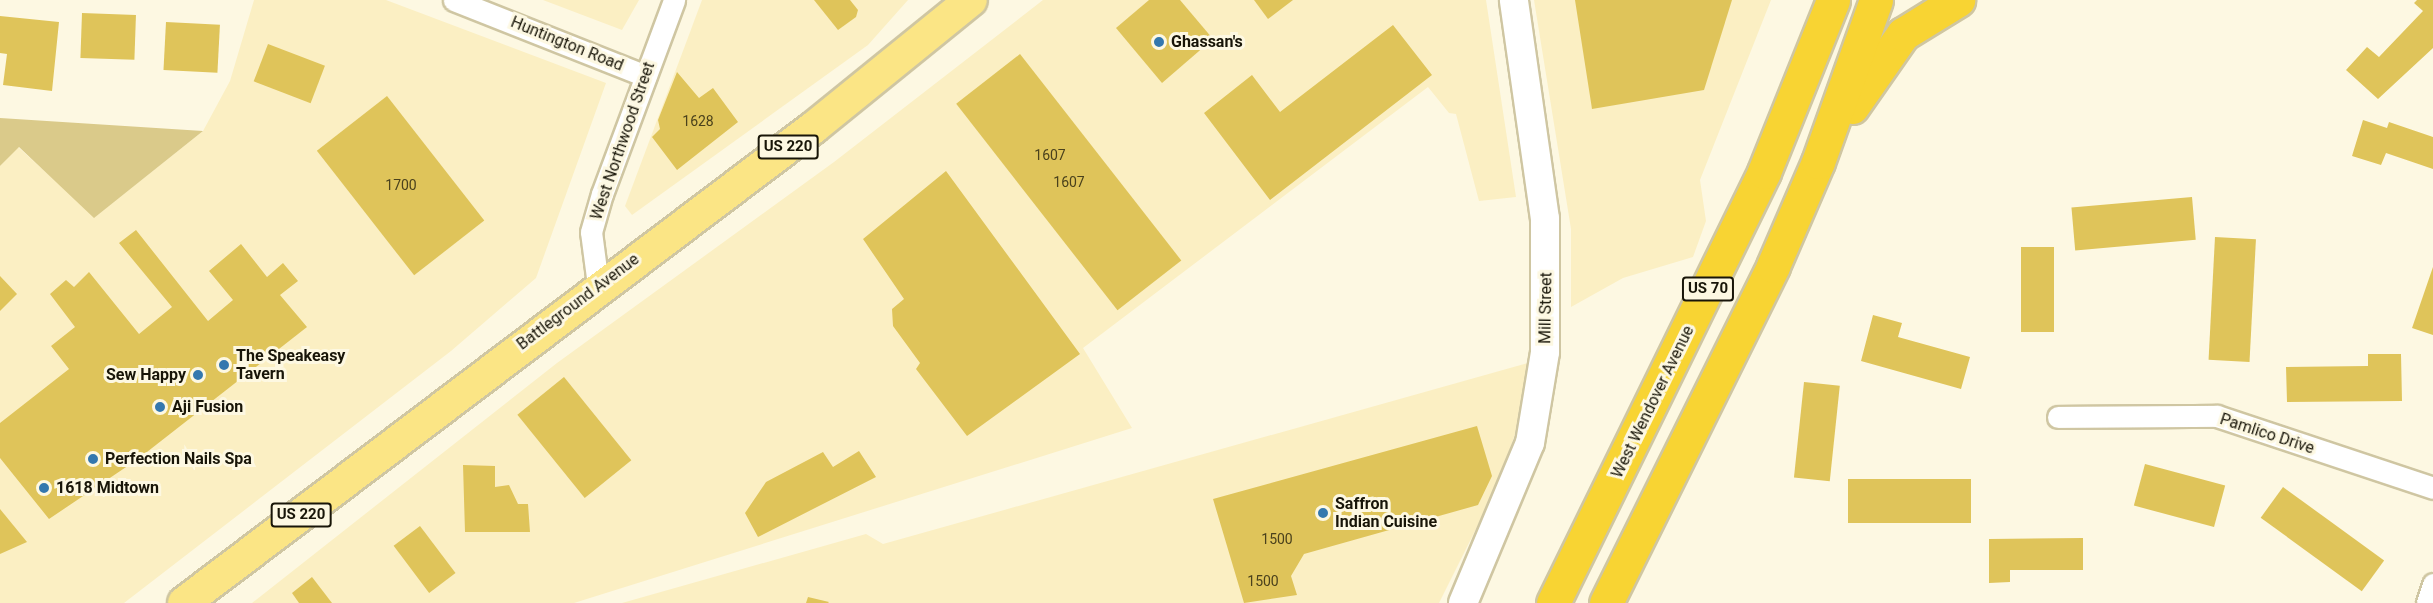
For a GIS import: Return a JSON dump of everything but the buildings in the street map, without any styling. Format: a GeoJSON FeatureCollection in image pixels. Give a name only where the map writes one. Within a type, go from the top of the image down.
{"type":"FeatureCollection","features":[{"type":"Feature","properties":{"kind":"highway","name":"West Wendover Avenue"},"geometry":{"type":"LineString","coordinates":[[1553,603],[1651,407],[1764,172],[1833,0]]}},
{"type":"Feature","properties":{"kind":"highway","name":"US 70"},"geometry":{"type":"LineString","coordinates":[[1606,603],[1646,530],[1722,375],[1818,162],[1876,0]]}},
{"type":"Feature","properties":{"kind":"highway"},"geometry":{"type":"LineString","coordinates":[[1818,162],[1884,57],[1924,16],[1958,0]]}},
{"type":"Feature","properties":{"kind":"highway"},"geometry":{"type":"LineString","coordinates":[[1624,603],[1646,530]]}},
{"type":"Feature","properties":{"kind":"main road","name":"Battleground Avenue"},"geometry":{"type":"LineString","coordinates":[[184,603],[598,285],[822,121],[971,0]]}},
{"type":"Feature","properties":{"kind":"street","name":"Huntington Road"},"geometry":{"type":"LineString","coordinates":[[454,0],[646,76]]}},
{"type":"Feature","properties":{"kind":"street","name":"West Northwood Street"},"geometry":{"type":"LineString","coordinates":[[598,285],[591,232],[674,0]]}},
{"type":"Feature","properties":{"kind":"street","name":"Mill Street"},"geometry":{"type":"LineString","coordinates":[[1463,603],[1530,443],[1545,352],[1545,219],[1514,0]]}},
{"type":"Feature","properties":{"kind":"street","name":"Pamlico Drive"},"geometry":{"type":"LineString","coordinates":[[2058,417],[2217,416],[2433,488]]}},
{"type":"Feature","properties":{"kind":"street"},"geometry":{"type":"LineString","coordinates":[[2427,603],[2433,584]]}},
{"type":"Feature","properties":{"kind":"shaded area"},"geometry":{"type":"Polygon","coordinates":[[[254,0],[386,0],[606,83],[536,278],[451,351],[124,603],[0,603],[0,166],[18,147],[95,217],[203,131],[230,81],[254,0]]]}},
{"type":"Feature","properties":{"kind":"shaded area"},"geometry":{"type":"Polygon","coordinates":[[[543,0],[639,0],[622,30],[543,0]]]}},
{"type":"Feature","properties":{"kind":"shaded area"},"geometry":{"type":"Polygon","coordinates":[[[702,0],[908,0],[868,45],[632,215],[625,206],[702,0]]]}},
{"type":"Feature","properties":{"kind":"shaded area"},"geometry":{"type":"Polygon","coordinates":[[[1043,0],[1486,0],[1516,197],[1479,201],[1456,114],[1449,113],[1428,87],[1083,348],[1132,428],[574,603],[252,603],[557,363],[834,162],[1043,0]]]}},
{"type":"Feature","properties":{"kind":"shaded area"},"geometry":{"type":"Polygon","coordinates":[[[1534,0],[1771,0],[1700,180],[1706,221],[1693,257],[1623,278],[1571,307],[1571,229],[1534,0]]]}},
{"type":"Feature","properties":{"kind":"shaded area"},"geometry":{"type":"Polygon","coordinates":[[[0,118],[203,131],[94,218],[19,147],[0,166],[0,118]]]}},
{"type":"Feature","properties":{"kind":"shaded area"},"geometry":{"type":"Polygon","coordinates":[[[1528,363],[1515,434],[1497,487],[1439,603],[622,603],[866,534],[883,544],[1528,363]]]}},
{"type":"Feature","properties":{"kind":"place","name":"Ghassan's"},"geometry":{"type":"Point","coordinates":[1159,42]}},
{"type":"Feature","properties":{"kind":"place","name":"The Speakeasy Tavern"},"geometry":{"type":"Point","coordinates":[224,365]}},
{"type":"Feature","properties":{"kind":"place","name":"Sew Happy"},"geometry":{"type":"Point","coordinates":[198,375]}},
{"type":"Feature","properties":{"kind":"place","name":"Aji Fusion"},"geometry":{"type":"Point","coordinates":[160,407]}},
{"type":"Feature","properties":{"kind":"place","name":"Perfection Nails Spa"},"geometry":{"type":"Point","coordinates":[93,459]}},
{"type":"Feature","properties":{"kind":"place","name":"1618 Midtown"},"geometry":{"type":"Point","coordinates":[44,488]}},
{"type":"Feature","properties":{"kind":"place","name":"Saffron Indian Cuisine"},"geometry":{"type":"Point","coordinates":[1323,513]}}]}
